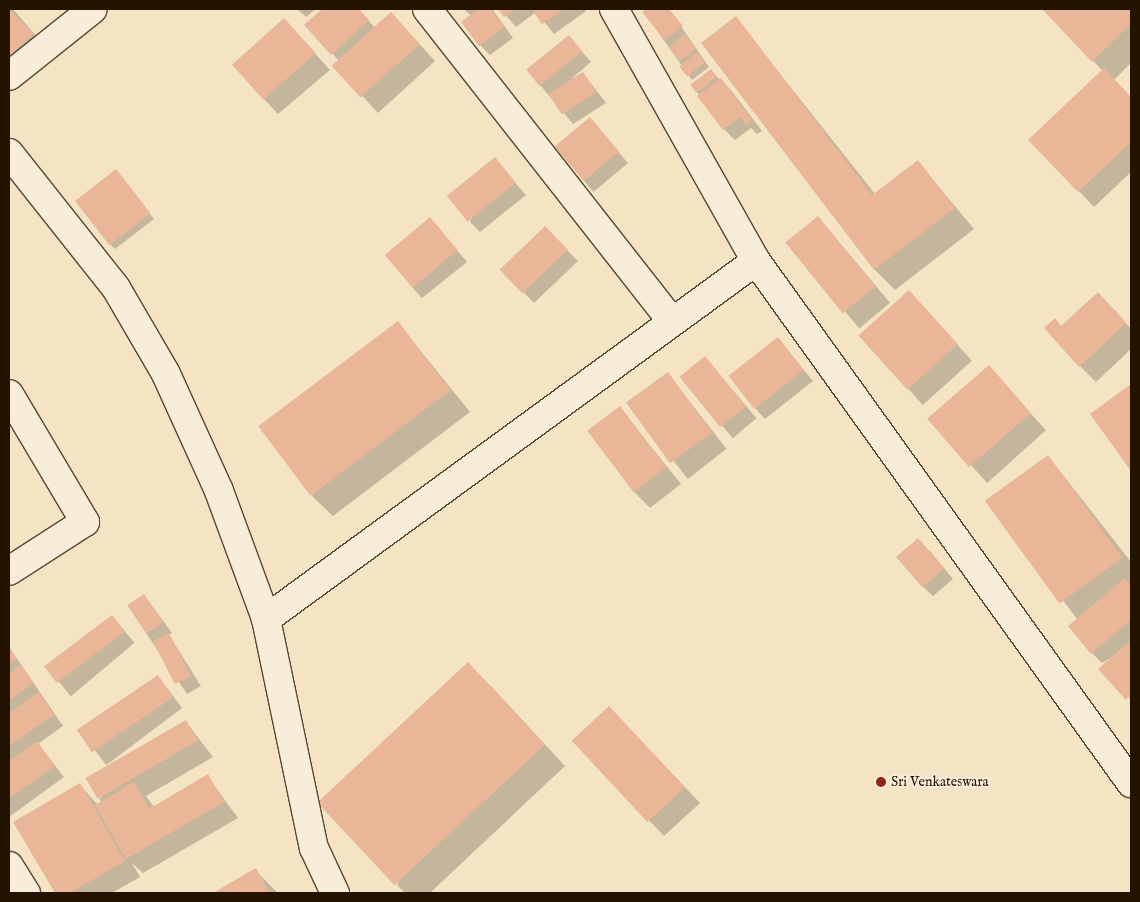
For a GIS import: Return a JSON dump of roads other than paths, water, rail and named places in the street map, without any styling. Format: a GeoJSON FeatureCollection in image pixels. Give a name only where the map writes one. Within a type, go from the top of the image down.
{"type":"FeatureCollection","features":[{"type":"Feature","properties":{"kind":"street"},"geometry":{"type":"LineString","coordinates":[[9,76],[93,9]]}},
{"type":"Feature","properties":{"kind":"street"},"geometry":{"type":"LineString","coordinates":[[427,9],[672,322]]}},
{"type":"Feature","properties":{"kind":"street"},"geometry":{"type":"LineString","coordinates":[[614,9],[756,261],[1131,784]]}},
{"type":"Feature","properties":{"kind":"street"},"geometry":{"type":"LineString","coordinates":[[9,153],[116,288],[166,374],[220,491],[266,619],[314,848],[335,893]]}},
{"type":"Feature","properties":{"kind":"street"},"geometry":{"type":"LineString","coordinates":[[266,619],[756,261]]}},
{"type":"Feature","properties":{"kind":"street"},"geometry":{"type":"LineString","coordinates":[[9,394],[85,522],[9,572]]}},
{"type":"Feature","properties":{"kind":"street"},"geometry":{"type":"LineString","coordinates":[[9,866],[26,893]]}},
{"type":"Feature","properties":{"kind":"place","name":"Sri Venkateswara"},"geometry":{"type":"Point","coordinates":[881,782]}}]}
